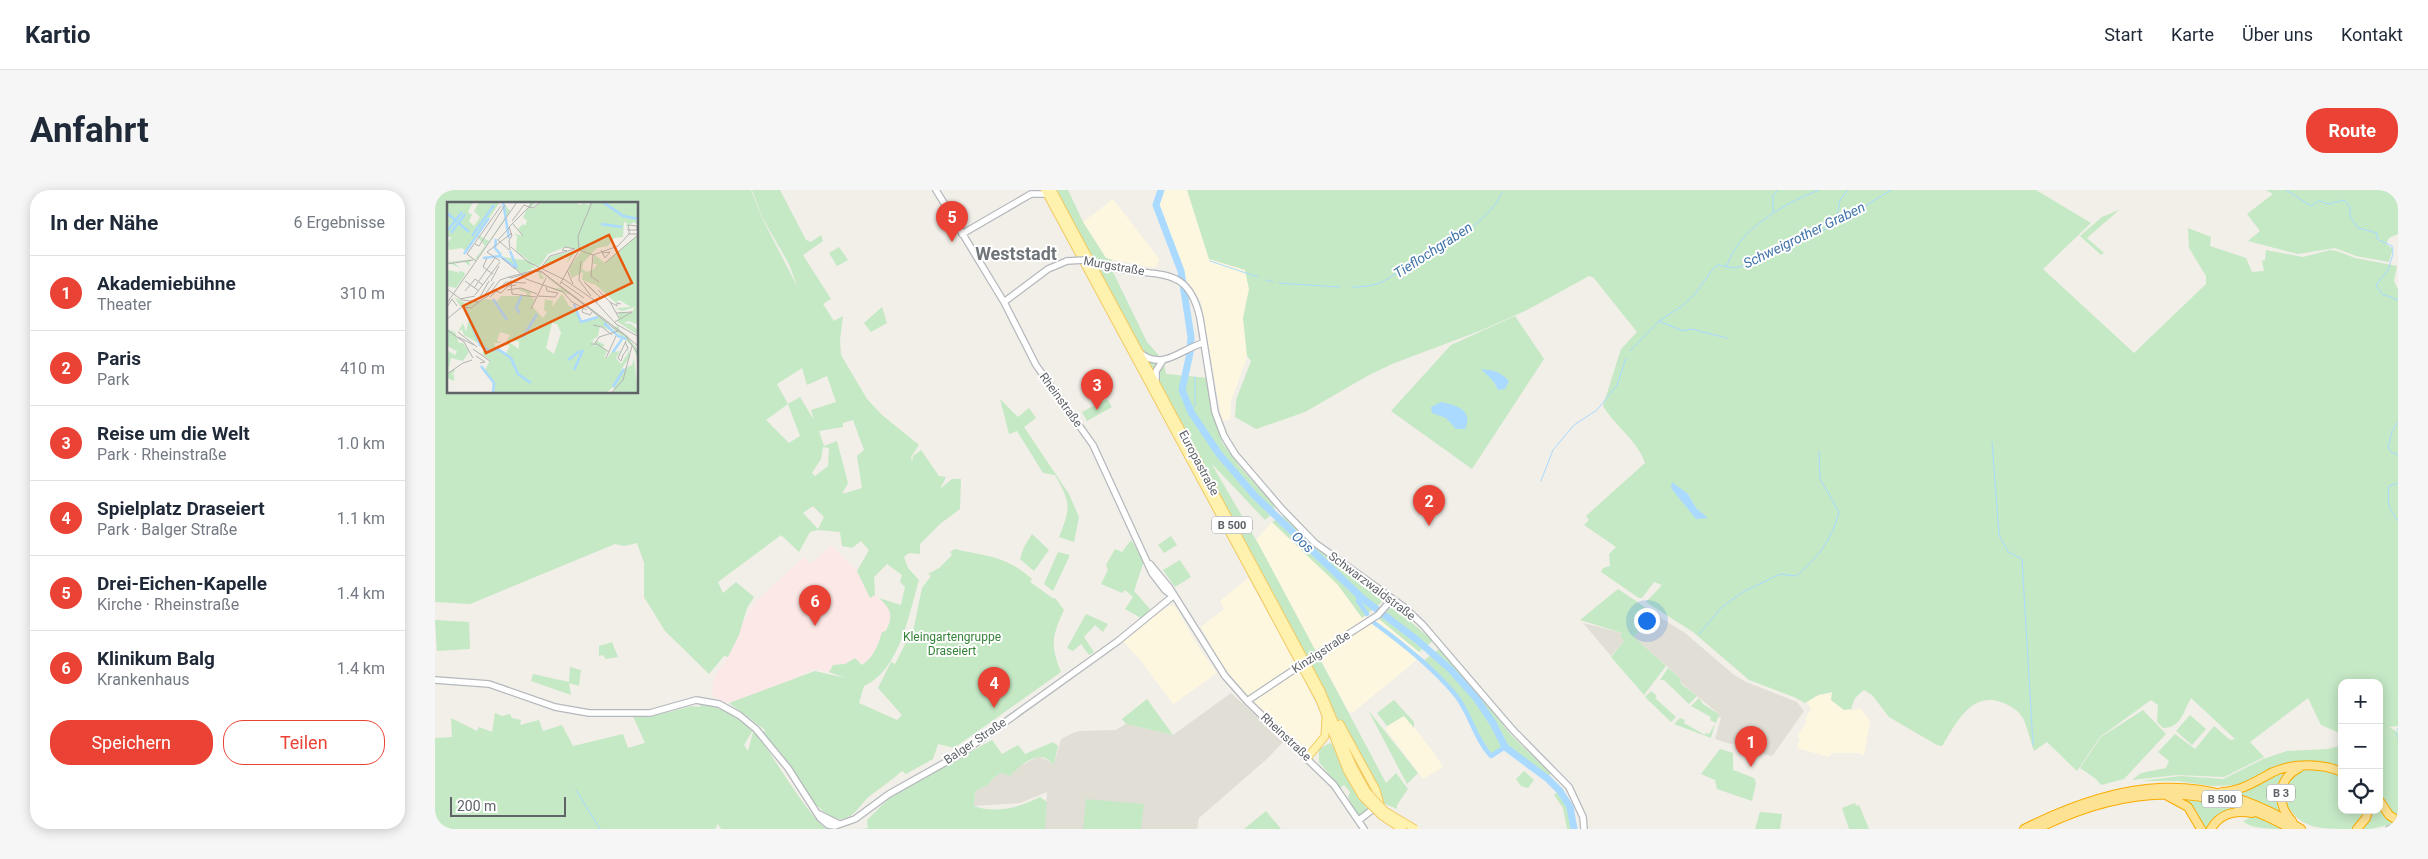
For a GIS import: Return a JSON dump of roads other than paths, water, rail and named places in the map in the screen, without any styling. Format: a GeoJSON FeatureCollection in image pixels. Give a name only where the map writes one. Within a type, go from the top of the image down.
{"type":"FeatureCollection","features":[{"type":"Feature","properties":{"kind":"highway"},"geometry":{"type":"LineString","coordinates":[[2216,793],[2241,789],[2280,770],[2305,765],[2321,766],[2338,771]]}},
{"type":"Feature","properties":{"kind":"highway","name":"B 3"},"geometry":{"type":"LineString","coordinates":[[2297,828],[2285,812],[2281,793],[2288,775],[2305,765]]}},
{"type":"Feature","properties":{"kind":"highway","name":"B 500"},"geometry":{"type":"LineString","coordinates":[[2024,829],[2081,803],[2123,791],[2176,788],[2216,793],[2257,806],[2297,828]]}},
{"type":"Feature","properties":{"kind":"highway"},"geometry":{"type":"LineString","coordinates":[[2162,794],[2188,807],[2201,829]]}},
{"type":"Feature","properties":{"kind":"highway","name":"B 500"},"geometry":{"type":"LineString","coordinates":[[2037,829],[2060,818],[2108,802],[2162,794],[2222,799],[2245,806],[2278,822]]}},
{"type":"Feature","properties":{"kind":"highway"},"geometry":{"type":"LineString","coordinates":[[2383,806],[2389,814],[2398,821]]}},
{"type":"Feature","properties":{"kind":"highway","name":"B 3"},"geometry":{"type":"LineString","coordinates":[[2211,829],[2219,819],[2234,812],[2255,813],[2297,828]]}},
{"type":"Feature","properties":{"kind":"highway"},"geometry":{"type":"LineString","coordinates":[[2357,829],[2367,814]]}},
{"type":"Feature","properties":{"kind":"main road","name":"Europastraße"},"geometry":{"type":"LineString","coordinates":[[1052,190],[1321,691],[1364,794],[1385,811],[1415,829]]}},
{"type":"Feature","properties":{"kind":"main road","name":"Europastraße"},"geometry":{"type":"LineString","coordinates":[[1043,191],[1060,224],[1067,230],[1326,712],[1350,776],[1382,816],[1402,829]]}},
{"type":"Feature","properties":{"kind":"main road"},"geometry":{"type":"LineString","coordinates":[[1321,691],[1376,790],[1380,804]]}},
{"type":"Feature","properties":{"kind":"main road"},"geometry":{"type":"LineString","coordinates":[[1308,757],[1321,743],[1326,732],[1326,712]]}},
{"type":"Feature","properties":{"kind":"main road"},"geometry":{"type":"LineString","coordinates":[[1321,743],[1331,742],[1339,749]]}},
{"type":"Feature","properties":{"kind":"street","name":"Rheinstraße"},"geometry":{"type":"LineString","coordinates":[[936,190],[1004,302],[1036,365],[1093,445],[1160,584],[1173,596],[1220,668],[1247,701],[1308,757],[1338,789],[1364,829]]}},
{"type":"Feature","properties":{"kind":"street"},"geometry":{"type":"LineString","coordinates":[[962,234],[1032,192],[1043,191]]}},
{"type":"Feature","properties":{"kind":"street","name":"Murgstraße"},"geometry":{"type":"LineString","coordinates":[[1004,302],[1048,269],[1067,261],[1091,260],[1116,268],[1162,273],[1177,280]]}},
{"type":"Feature","properties":{"kind":"street","name":"Schwarzwaldstraße"},"geometry":{"type":"LineString","coordinates":[[1177,280],[1188,290],[1198,309],[1215,412],[1224,436],[1235,454],[1282,509],[1315,543],[1392,599],[1423,625],[1524,743],[1563,780],[1573,793],[1583,829]]}},
{"type":"Feature","properties":{"kind":"street"},"geometry":{"type":"LineString","coordinates":[[1139,351],[1152,360],[1163,360],[1203,343]]}},
{"type":"Feature","properties":{"kind":"street"},"geometry":{"type":"LineString","coordinates":[[1156,384],[1156,371],[1163,360]]}},
{"type":"Feature","properties":{"kind":"street","name":"Balger Straße"},"geometry":{"type":"LineString","coordinates":[[435,680],[489,684],[555,707],[589,713],[650,713],[689,701],[707,701],[731,710],[756,729],[772,746],[820,818],[828,825],[841,827],[901,786],[962,753],[1118,641],[1173,596]]}},
{"type":"Feature","properties":{"kind":"street","name":"Kinzigstraße"},"geometry":{"type":"LineString","coordinates":[[1247,701],[1378,615],[1392,599]]}},
{"type":"Feature","properties":{"kind":"street"},"geometry":{"type":"LineString","coordinates":[[1359,820],[1380,804]]}},
{"type":"Feature","properties":{"kind":"street"},"geometry":{"type":"LineString","coordinates":[[2389,829],[2398,827]]}},
{"type":"Feature","properties":{"kind":"water"},"geometry":{"type":"Polygon","coordinates":[[[1481,369],[1503,375],[1509,381],[1505,389],[1498,390],[1494,382],[1481,369]]]}},
{"type":"Feature","properties":{"kind":"water"},"geometry":{"type":"Polygon","coordinates":[[[1441,402],[1458,407],[1465,413],[1467,423],[1465,429],[1456,429],[1446,418],[1432,413],[1431,407],[1441,402]]]}},
{"type":"Feature","properties":{"kind":"water"},"geometry":{"type":"Polygon","coordinates":[[[1672,482],[1688,494],[1696,508],[1708,518],[1696,519],[1671,488],[1672,482]]]}},
{"type":"Feature","properties":{"kind":"waterway","name":"Oos"},"geometry":{"type":"LineString","coordinates":[[1161,190],[1156,205],[1181,271],[1191,337],[1190,353],[1182,390],[1191,412],[1219,454],[1255,496],[1362,598],[1417,640],[1451,670],[1476,698],[1493,723],[1505,747],[1548,779],[1560,791],[1570,807],[1574,829]]}},
{"type":"Feature","properties":{"kind":"waterway"},"geometry":{"type":"LineString","coordinates":[[1773,212],[1773,195],[1778,190]]}},
{"type":"Feature","properties":{"kind":"waterway"},"geometry":{"type":"LineString","coordinates":[[1726,267],[1734,251],[1751,230],[1784,207],[1819,190]]}},
{"type":"Feature","properties":{"kind":"waterway"},"geometry":{"type":"LineString","coordinates":[[1836,220],[1840,200],[1848,190]]}},
{"type":"Feature","properties":{"kind":"waterway","name":"Schweigrother Graben"},"geometry":{"type":"LineString","coordinates":[[1630,351],[1659,321],[1682,306],[1695,294],[1712,270],[1718,265],[1735,268],[1750,264],[1761,256],[1776,253],[1798,238],[1826,229],[1836,220],[1849,216],[1891,190]]}},
{"type":"Feature","properties":{"kind":"waterway"},"geometry":{"type":"LineString","coordinates":[[2286,190],[2311,206],[2319,201],[2329,204],[2344,200],[2350,207],[2350,217],[2358,228],[2377,233],[2377,239],[2392,246],[2393,254],[2388,270],[2376,285],[2382,294],[2398,300]]}},
{"type":"Feature","properties":{"kind":"waterway","name":"Tieflochgraben"},"geometry":{"type":"LineString","coordinates":[[1352,287],[1382,282],[1413,261],[1465,232],[1487,214],[1502,193]]}},
{"type":"Feature","properties":{"kind":"waterway","name":"Tieflochgraben"},"geometry":{"type":"LineString","coordinates":[[1210,261],[1258,277]]}},
{"type":"Feature","properties":{"kind":"waterway","name":"Tieflochgraben"},"geometry":{"type":"LineString","coordinates":[[1266,280],[1273,282]]}},
{"type":"Feature","properties":{"kind":"waterway","name":"Tieflochgraben"},"geometry":{"type":"LineString","coordinates":[[1279,283],[1340,287]]}},
{"type":"Feature","properties":{"kind":"waterway"},"geometry":{"type":"LineString","coordinates":[[1659,321],[1683,331],[1691,329],[1727,338]]}},
{"type":"Feature","properties":{"kind":"waterway","name":"Schweigrother Graben"},"geometry":{"type":"LineString","coordinates":[[1541,481],[1553,450],[1574,425],[1597,410],[1617,385],[1626,358]]}},
{"type":"Feature","properties":{"kind":"waterway","name":"Tieflochgraben"},"geometry":{"type":"LineString","coordinates":[[1191,412],[1195,404],[1195,377]]}},
{"type":"Feature","properties":{"kind":"waterway"},"geometry":{"type":"LineString","coordinates":[[2398,422],[2392,431],[2388,447],[2391,452],[2398,455]]}},
{"type":"Feature","properties":{"kind":"waterway"},"geometry":{"type":"LineString","coordinates":[[1992,442],[1999,535],[2008,552],[2022,559],[2033,745]]}},
{"type":"Feature","properties":{"kind":"waterway"},"geometry":{"type":"LineString","coordinates":[[1699,634],[1722,607],[1743,592],[1780,574],[1796,576],[1823,547],[1832,531],[1839,512],[1820,479],[1819,451]]}},
{"type":"Feature","properties":{"kind":"waterway"},"geometry":{"type":"LineString","coordinates":[[2398,483],[2389,486],[2388,496],[2390,509],[2398,521]]}},
{"type":"Feature","properties":{"kind":"waterway"},"geometry":{"type":"LineString","coordinates":[[1359,595],[1358,601],[1367,614]]}},
{"type":"Feature","properties":{"kind":"waterway"},"geometry":{"type":"LineString","coordinates":[[1373,622],[1416,655],[1454,693],[1464,708],[1480,741],[1491,756],[1505,747]]}},
{"type":"Feature","properties":{"kind":"waterway"},"geometry":{"type":"LineString","coordinates":[[2395,733],[2398,737]]}},
{"type":"Feature","properties":{"kind":"waterway"},"geometry":{"type":"LineString","coordinates":[[576,790],[600,829]]}},
{"type":"Feature","properties":{"kind":"place","name":"Drei-Eichen-Kapelle"},"geometry":{"type":"Point","coordinates":[952,242]}},
{"type":"Feature","properties":{"kind":"place","name":"Reise um die Welt"},"geometry":{"type":"Point","coordinates":[1097,410]}},
{"type":"Feature","properties":{"kind":"place","name":"Paris"},"geometry":{"type":"Point","coordinates":[1429,526]}},
{"type":"Feature","properties":{"kind":"place","name":"Klinikum Balg"},"geometry":{"type":"Point","coordinates":[815,626]}},
{"type":"Feature","properties":{"kind":"place","name":"Spielplatz Draseiert"},"geometry":{"type":"Point","coordinates":[994,708]}},
{"type":"Feature","properties":{"kind":"place","name":"Akademiebühne"},"geometry":{"type":"Point","coordinates":[1751,767]}},
{"type":"Feature","properties":{"kind":"district","name":"Weststadt"},"geometry":{"type":"Point","coordinates":[1016,253]}},
{"type":"Feature","properties":{"kind":"park label","name":"Kleingartengruppe Draseiert"},"geometry":{"type":"Point","coordinates":[952,644]}}]}
